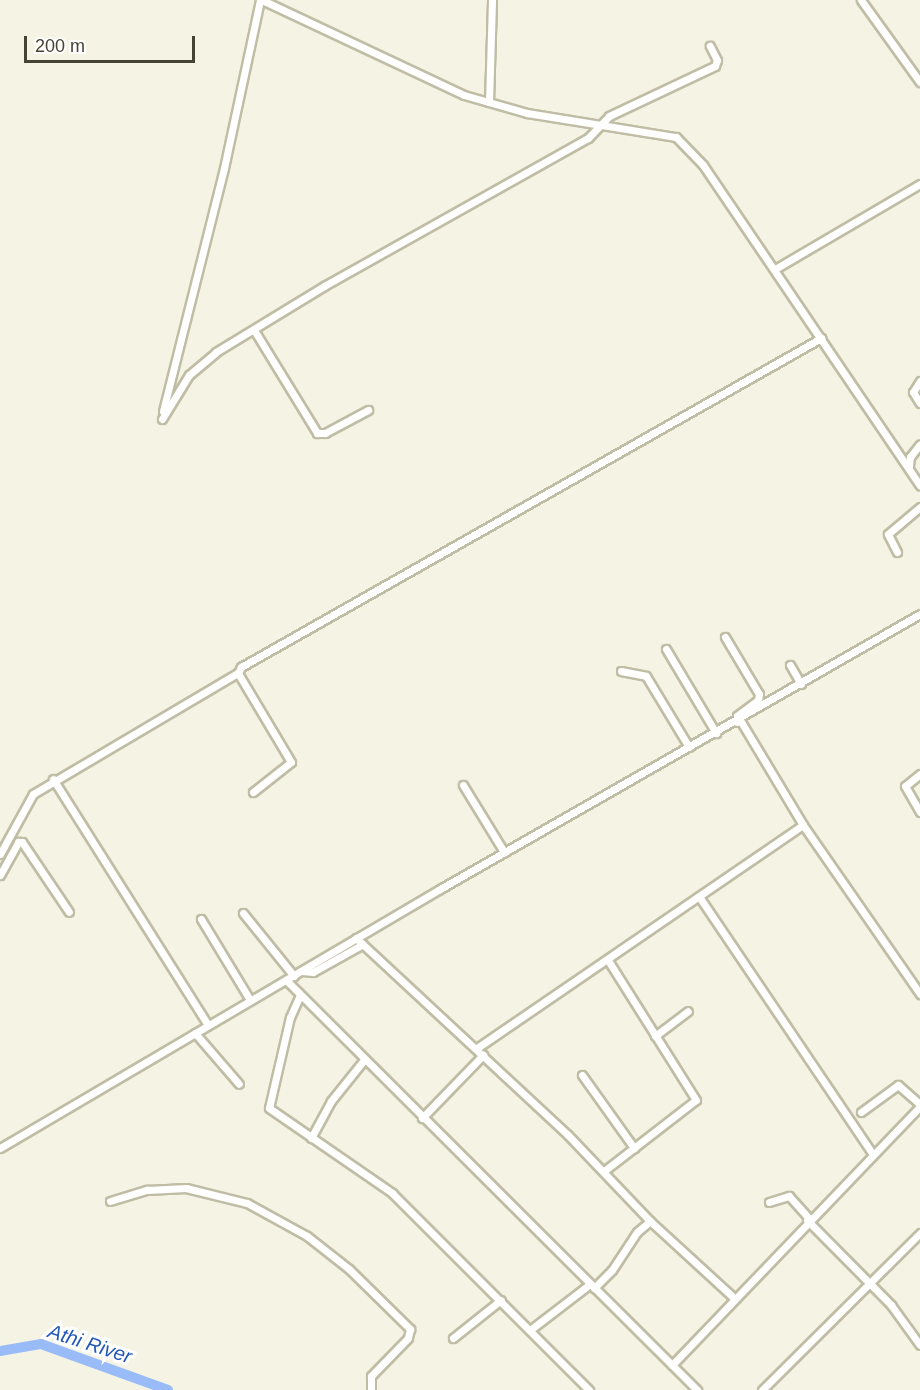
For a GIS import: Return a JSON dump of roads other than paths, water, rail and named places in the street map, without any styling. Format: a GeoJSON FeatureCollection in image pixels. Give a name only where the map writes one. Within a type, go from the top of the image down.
{"type":"FeatureCollection","features":[{"type":"Feature","properties":{"kind":"street"},"geometry":{"type":"LineString","coordinates":[[710,46],[717,60],[715,66],[609,116],[601,126],[588,138],[216,352],[189,375],[162,419],[224,168],[261,0],[464,95],[527,114],[601,126],[676,137],[703,165],[920,485]]}},
{"type":"Feature","properties":{"kind":"street"},"geometry":{"type":"LineString","coordinates":[[489,102],[492,0]]}},
{"type":"Feature","properties":{"kind":"street"},"geometry":{"type":"LineString","coordinates":[[861,0],[920,82]]}},
{"type":"Feature","properties":{"kind":"street"},"geometry":{"type":"LineString","coordinates":[[775,269],[920,184]]}},
{"type":"Feature","properties":{"kind":"street"},"geometry":{"type":"LineString","coordinates":[[254,330],[317,433],[325,433],[368,410]]}},
{"type":"Feature","properties":{"kind":"street"},"geometry":{"type":"LineString","coordinates":[[0,854],[33,794],[53,779],[237,673],[261,653],[821,338]]}},
{"type":"Feature","properties":{"kind":"street"},"geometry":{"type":"LineString","coordinates":[[920,381],[913,392],[920,403]]}},
{"type":"Feature","properties":{"kind":"street"},"geometry":{"type":"LineString","coordinates":[[909,466],[910,456],[920,444]]}},
{"type":"Feature","properties":{"kind":"street"},"geometry":{"type":"LineString","coordinates":[[897,552],[888,534],[920,507]]}},
{"type":"Feature","properties":{"kind":"street"},"geometry":{"type":"LineString","coordinates":[[0,1148],[504,852],[738,721],[920,614]]}},
{"type":"Feature","properties":{"kind":"street"},"geometry":{"type":"LineString","coordinates":[[725,637],[759,694],[758,700],[737,716],[738,721],[803,825],[920,994]]}},
{"type":"Feature","properties":{"kind":"street"},"geometry":{"type":"LineString","coordinates":[[666,649],[716,733]]}},
{"type":"Feature","properties":{"kind":"street"},"geometry":{"type":"LineString","coordinates":[[790,665],[801,684]]}},
{"type":"Feature","properties":{"kind":"street"},"geometry":{"type":"LineString","coordinates":[[621,671],[646,676],[689,747]]}},
{"type":"Feature","properties":{"kind":"street"},"geometry":{"type":"LineString","coordinates":[[237,673],[291,762],[253,792]]}},
{"type":"Feature","properties":{"kind":"street"},"geometry":{"type":"LineString","coordinates":[[920,774],[905,786],[920,812]]}},
{"type":"Feature","properties":{"kind":"street"},"geometry":{"type":"LineString","coordinates":[[53,779],[208,1025]]}},
{"type":"Feature","properties":{"kind":"street"},"geometry":{"type":"LineString","coordinates":[[463,785],[504,852]]}},
{"type":"Feature","properties":{"kind":"street"},"geometry":{"type":"LineString","coordinates":[[477,1048],[700,898],[803,825]]}},
{"type":"Feature","properties":{"kind":"street"},"geometry":{"type":"LineString","coordinates":[[0,874],[18,842],[22,842],[69,912]]}},
{"type":"Feature","properties":{"kind":"street"},"geometry":{"type":"LineString","coordinates":[[700,898],[872,1153]]}},
{"type":"Feature","properties":{"kind":"street"},"geometry":{"type":"LineString","coordinates":[[243,913],[294,975]]}},
{"type":"Feature","properties":{"kind":"street"},"geometry":{"type":"LineString","coordinates":[[201,919],[250,1000]]}},
{"type":"Feature","properties":{"kind":"street"},"geometry":{"type":"LineString","coordinates":[[356,938],[477,1048],[604,1171],[650,1221],[733,1298]]}},
{"type":"Feature","properties":{"kind":"street"},"geometry":{"type":"LineString","coordinates":[[302,970],[313,972],[363,944]]}},
{"type":"Feature","properties":{"kind":"street"},"geometry":{"type":"LineString","coordinates":[[604,1171],[696,1100],[608,960]]}},
{"type":"Feature","properties":{"kind":"street"},"geometry":{"type":"LineString","coordinates":[[286,980],[363,1060],[697,1390]]}},
{"type":"Feature","properties":{"kind":"street"},"geometry":{"type":"LineString","coordinates":[[300,995],[290,1017],[268,1104],[311,1138],[378,1181],[501,1300],[589,1390]]}},
{"type":"Feature","properties":{"kind":"street"},"geometry":{"type":"LineString","coordinates":[[655,1036],[688,1011]]}},
{"type":"Feature","properties":{"kind":"street"},"geometry":{"type":"LineString","coordinates":[[195,1033],[239,1084]]}},
{"type":"Feature","properties":{"kind":"street"},"geometry":{"type":"LineString","coordinates":[[422,1118],[483,1054]]}},
{"type":"Feature","properties":{"kind":"street"},"geometry":{"type":"LineString","coordinates":[[311,1138],[331,1101],[363,1060]]}},
{"type":"Feature","properties":{"kind":"street"},"geometry":{"type":"LineString","coordinates":[[582,1075],[634,1148]]}},
{"type":"Feature","properties":{"kind":"street"},"geometry":{"type":"LineString","coordinates":[[672,1365],[808,1219],[920,1105],[900,1085],[861,1112]]}},
{"type":"Feature","properties":{"kind":"street"},"geometry":{"type":"LineString","coordinates":[[110,1201],[147,1190],[186,1188],[247,1203],[307,1236],[349,1269],[411,1329],[408,1338],[371,1376],[371,1390]]}},
{"type":"Feature","properties":{"kind":"street"},"geometry":{"type":"LineString","coordinates":[[769,1202],[789,1196],[808,1219],[891,1305],[920,1345]]}},
{"type":"Feature","properties":{"kind":"street"},"geometry":{"type":"LineString","coordinates":[[530,1330],[612,1270],[636,1232],[650,1221]]}},
{"type":"Feature","properties":{"kind":"street"},"geometry":{"type":"LineString","coordinates":[[762,1390],[920,1233]]}},
{"type":"Feature","properties":{"kind":"street"},"geometry":{"type":"LineString","coordinates":[[453,1338],[501,1300]]}},
{"type":"Feature","properties":{"kind":"waterway","name":"Athi River"},"geometry":{"type":"LineString","coordinates":[[0,1351],[41,1344],[168,1390]]}}]}
